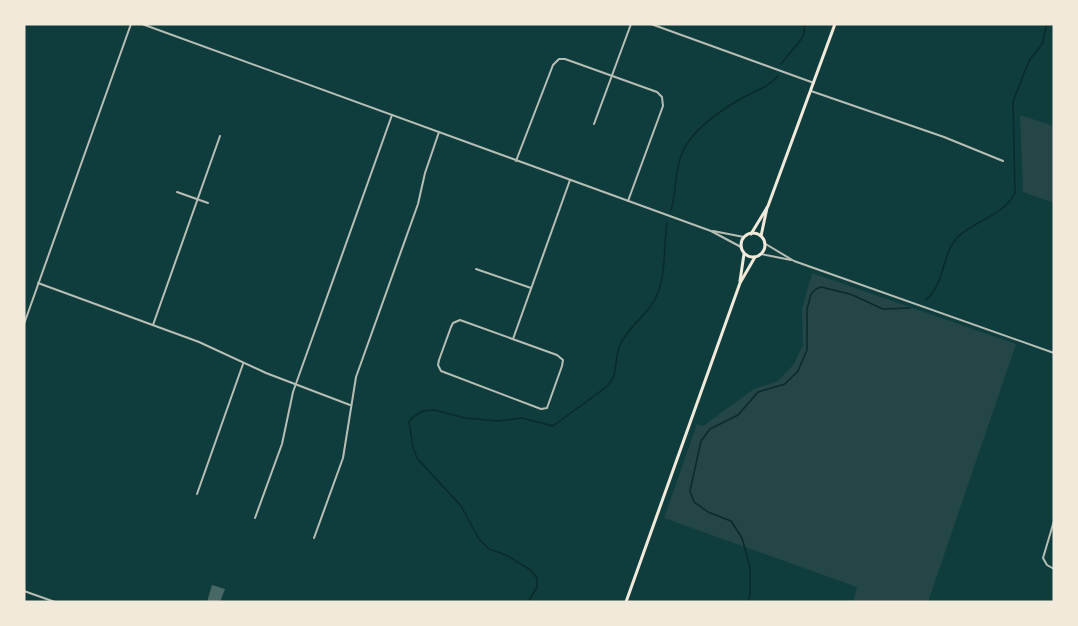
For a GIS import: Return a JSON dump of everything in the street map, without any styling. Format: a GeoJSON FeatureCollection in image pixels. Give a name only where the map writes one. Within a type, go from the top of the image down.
{"type":"FeatureCollection","features":[{"type":"Feature","properties":{"kind":"main road"},"geometry":{"type":"LineString","coordinates":[[626,602],[740,283],[755,257],[760,254],[764,243],[761,237],[768,206],[835,24]]}},
{"type":"Feature","properties":{"kind":"main road"},"geometry":{"type":"LineString","coordinates":[[740,283],[744,254],[741,247],[744,237],[751,234],[768,206]]}},
{"type":"Feature","properties":{"kind":"main road"},"geometry":{"type":"LineString","coordinates":[[751,234],[761,237]]}},
{"type":"Feature","properties":{"kind":"main road"},"geometry":{"type":"LineString","coordinates":[[744,254],[755,257]]}},
{"type":"Feature","properties":{"kind":"street"},"geometry":{"type":"LineString","coordinates":[[24,324],[131,24]]}},
{"type":"Feature","properties":{"kind":"street"},"geometry":{"type":"LineString","coordinates":[[142,24],[711,231],[741,247]]}},
{"type":"Feature","properties":{"kind":"street"},"geometry":{"type":"LineString","coordinates":[[594,124],[631,24]]}},
{"type":"Feature","properties":{"kind":"street"},"geometry":{"type":"LineString","coordinates":[[651,24],[814,83]]}},
{"type":"Feature","properties":{"kind":"street"},"geometry":{"type":"LineString","coordinates":[[516,161],[552,65],[558,60],[565,59],[657,92],[662,99],[663,106],[628,201]]}},
{"type":"Feature","properties":{"kind":"street"},"geometry":{"type":"LineString","coordinates":[[811,91],[944,137],[1003,161]]}},
{"type":"Feature","properties":{"kind":"street"},"geometry":{"type":"LineString","coordinates":[[255,518],[282,444],[290,400],[392,115]]}},
{"type":"Feature","properties":{"kind":"street"},"geometry":{"type":"LineString","coordinates":[[314,538],[343,458],[356,377],[418,204],[425,172],[439,132]]}},
{"type":"Feature","properties":{"kind":"street"},"geometry":{"type":"LineString","coordinates":[[153,325],[220,136]]}},
{"type":"Feature","properties":{"kind":"street"},"geometry":{"type":"LineString","coordinates":[[513,340],[570,180]]}},
{"type":"Feature","properties":{"kind":"street"},"geometry":{"type":"LineString","coordinates":[[177,192],[208,203]]}},
{"type":"Feature","properties":{"kind":"street"},"geometry":{"type":"LineString","coordinates":[[711,231],[744,237]]}},
{"type":"Feature","properties":{"kind":"street"},"geometry":{"type":"LineString","coordinates":[[764,243],[794,261]]}},
{"type":"Feature","properties":{"kind":"street"},"geometry":{"type":"LineString","coordinates":[[760,254],[794,261],[1054,353]]}},
{"type":"Feature","properties":{"kind":"street"},"geometry":{"type":"LineString","coordinates":[[476,269],[531,288]]}},
{"type":"Feature","properties":{"kind":"street"},"geometry":{"type":"LineString","coordinates":[[38,284],[214,348],[296,385],[350,405]]}},
{"type":"Feature","properties":{"kind":"street"},"geometry":{"type":"LineString","coordinates":[[456,321],[464,321],[513,340],[557,355],[563,360],[547,408],[541,409],[444,373],[440,369],[439,360],[451,327],[456,321]]}},
{"type":"Feature","properties":{"kind":"street"},"geometry":{"type":"LineString","coordinates":[[197,494],[244,363]]}},
{"type":"Feature","properties":{"kind":"street"},"geometry":{"type":"LineString","coordinates":[[1054,521],[1044,553],[1044,561],[1054,569]]}},
{"type":"Feature","properties":{"kind":"street"},"geometry":{"type":"LineString","coordinates":[[24,591],[55,602]]}},
{"type":"Feature","properties":{"kind":"shaded area"},"geometry":{"type":"Polygon","coordinates":[[[1020,115],[1054,126],[1054,203],[1023,192],[1020,115]]]}},
{"type":"Feature","properties":{"kind":"shaded area"},"geometry":{"type":"Polygon","coordinates":[[[812,273],[1016,344],[928,602],[853,602],[857,587],[664,518],[697,424],[703,426],[754,389],[778,381],[794,364],[803,345],[802,309],[812,273]]]}},
{"type":"Feature","properties":{"kind":"building"},"geometry":{"type":"Polygon","coordinates":[[[212,585],[225,589],[220,602],[207,602],[212,585]]]}},
{"type":"Feature","properties":{"kind":"waterway"},"geometry":{"type":"LineString","coordinates":[[781,64],[803,37],[805,24]]}},
{"type":"Feature","properties":{"kind":"waterway"},"geometry":{"type":"LineString","coordinates":[[926,300],[937,284],[954,242],[967,230],[998,212],[1015,193],[1013,101],[1029,61],[1042,44],[1047,24]]}},
{"type":"Feature","properties":{"kind":"waterway"},"geometry":{"type":"LineString","coordinates":[[671,210],[680,158],[694,135],[717,114],[766,86],[778,76]]}},
{"type":"Feature","properties":{"kind":"waterway"},"geometry":{"type":"LineString","coordinates":[[528,602],[537,587],[537,578],[532,571],[506,555],[489,549],[479,539],[461,506],[417,458],[409,422],[423,411],[435,410],[465,418],[498,421],[522,418],[553,426],[605,388],[613,378],[618,351],[623,339],[650,307],[658,292],[663,273],[667,223]]}},
{"type":"Feature","properties":{"kind":"waterway"},"geometry":{"type":"LineString","coordinates":[[747,602],[750,596],[750,568],[742,538],[731,521],[708,512],[694,502],[690,491],[701,441],[710,429],[738,415],[758,392],[785,384],[798,371],[807,350],[807,309],[811,294],[816,289],[821,287],[850,294],[883,309],[910,308]]}}]}
